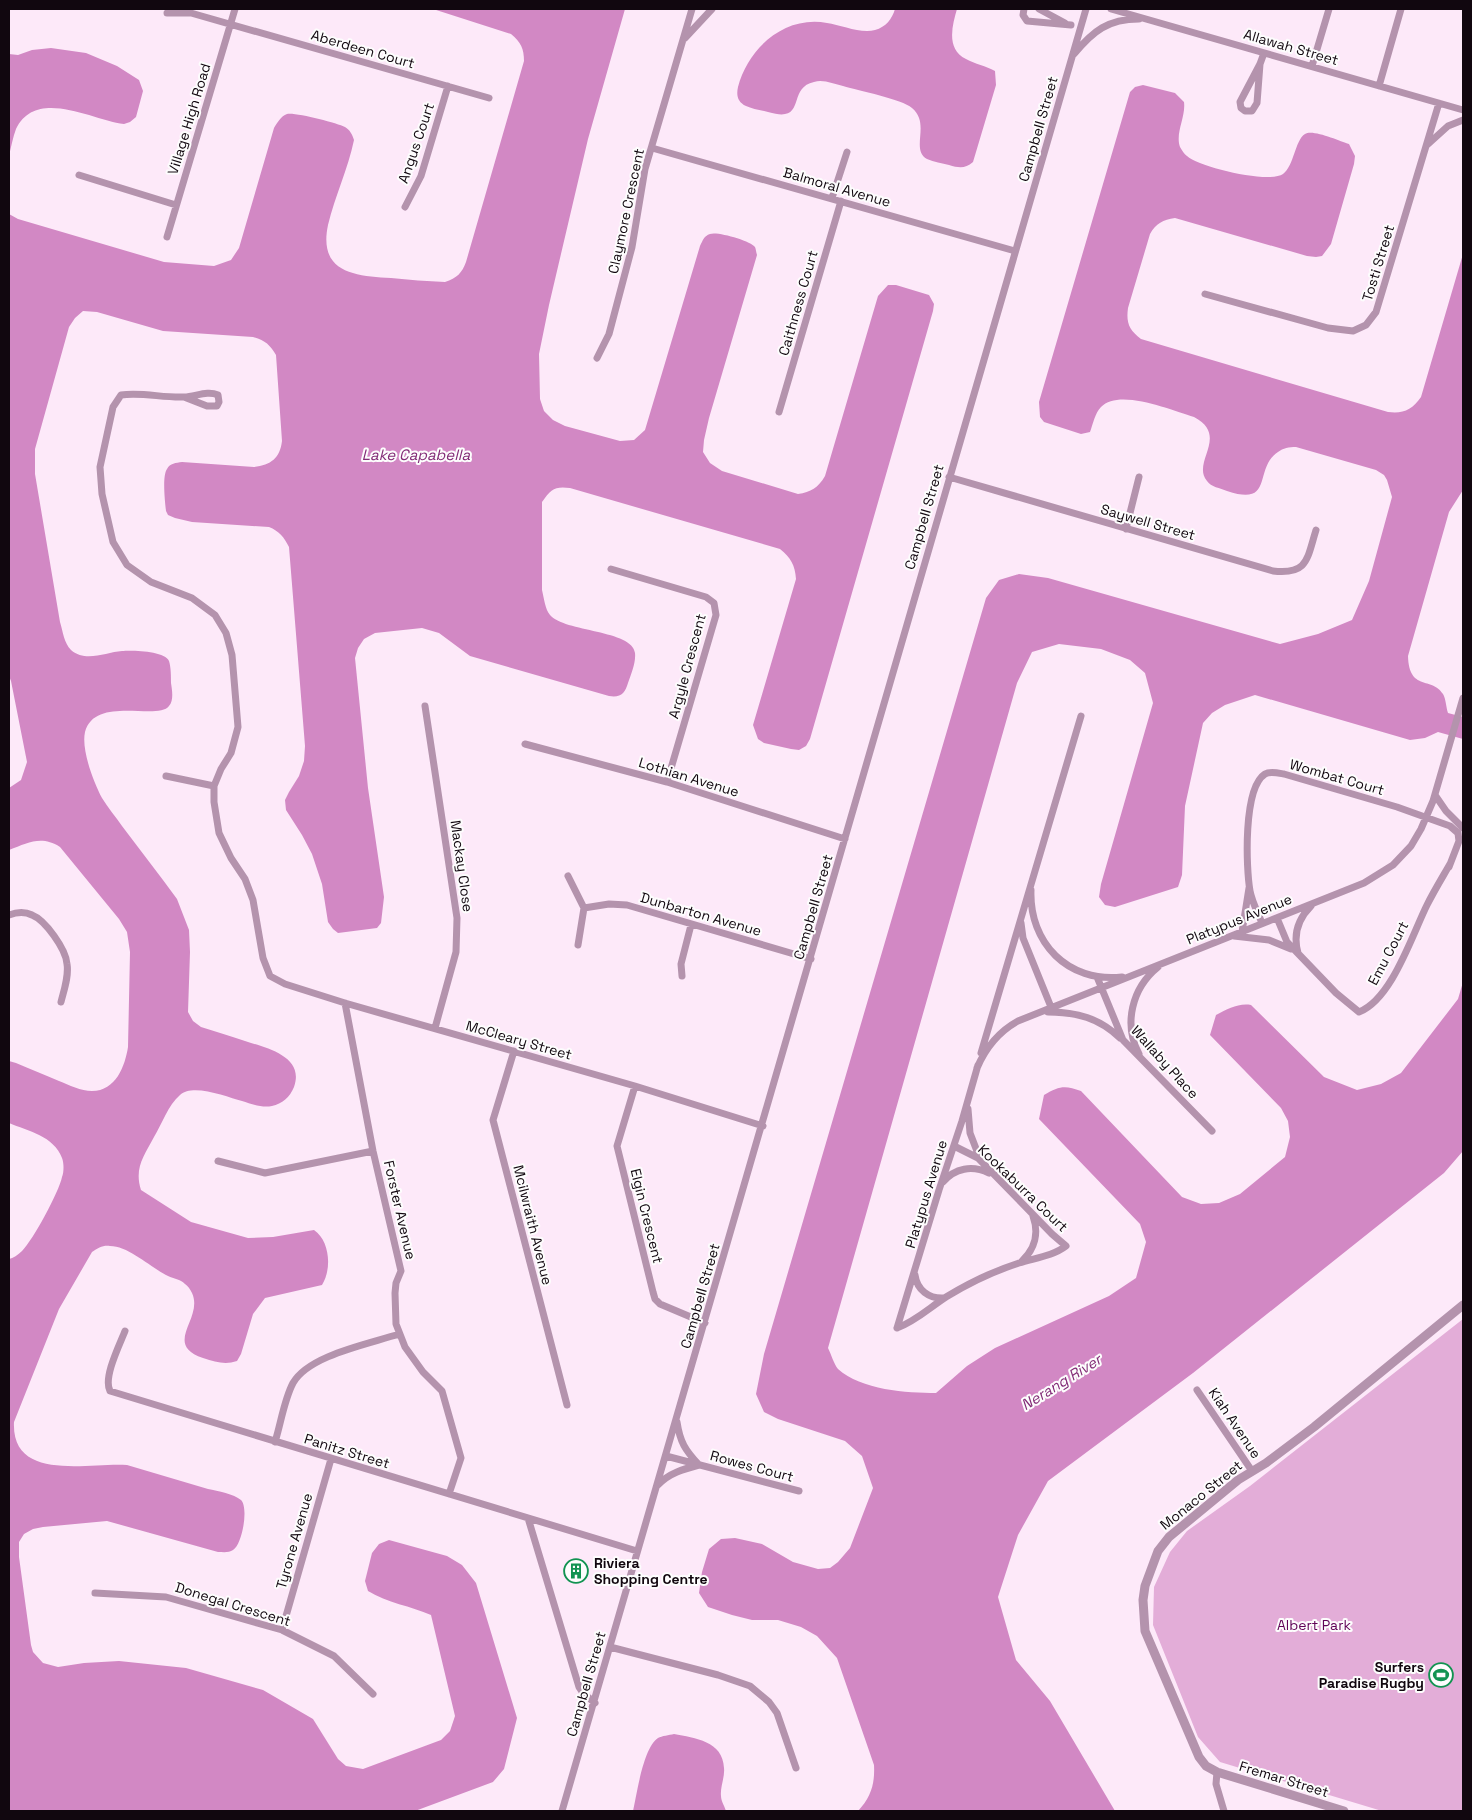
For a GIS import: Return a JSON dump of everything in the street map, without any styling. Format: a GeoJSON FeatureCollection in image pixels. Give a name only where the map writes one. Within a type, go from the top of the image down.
{"type":"FeatureCollection","features":[{"type":"Feature","properties":{"kind":"street","name":"Village High Road"},"geometry":{"type":"LineString","coordinates":[[167,238],[235,9]]}},
{"type":"Feature","properties":{"kind":"street","name":"Claymore Crescent"},"geometry":{"type":"LineString","coordinates":[[597,358],[609,334],[630,256],[645,169],[692,9]]}},
{"type":"Feature","properties":{"kind":"street","name":"Claymore Crescent"},"geometry":{"type":"LineString","coordinates":[[684,39],[712,9]]}},
{"type":"Feature","properties":{"kind":"street"},"geometry":{"type":"LineString","coordinates":[[1024,9],[1022,15],[1027,21],[1071,25]]}},
{"type":"Feature","properties":{"kind":"street"},"geometry":{"type":"LineString","coordinates":[[1039,9],[1080,28]]}},
{"type":"Feature","properties":{"kind":"street","name":"Campbell Street"},"geometry":{"type":"LineString","coordinates":[[562,1811],[763,1126],[949,477],[1086,9]]}},
{"type":"Feature","properties":{"kind":"street","name":"Allawah Street"},"geometry":{"type":"LineString","coordinates":[[1111,9],[1463,110]]}},
{"type":"Feature","properties":{"kind":"street"},"geometry":{"type":"LineString","coordinates":[[1312,66],[1329,9]]}},
{"type":"Feature","properties":{"kind":"street"},"geometry":{"type":"LineString","coordinates":[[1379,86],[1401,9]]}},
{"type":"Feature","properties":{"kind":"street","name":"Aberdeen Court"},"geometry":{"type":"LineString","coordinates":[[167,13],[191,14],[230,24],[489,98]]}},
{"type":"Feature","properties":{"kind":"street"},"geometry":{"type":"LineString","coordinates":[[1072,56],[1088,37],[1102,27],[1124,20],[1146,19]]}},
{"type":"Feature","properties":{"kind":"street"},"geometry":{"type":"LineString","coordinates":[[1260,64],[1257,103],[1252,111],[1245,111],[1241,108],[1240,102],[1264,53]]}},
{"type":"Feature","properties":{"kind":"street","name":"Angus Court"},"geometry":{"type":"LineString","coordinates":[[406,207],[421,176],[448,86]]}},
{"type":"Feature","properties":{"kind":"street","name":"Tosti Street"},"geometry":{"type":"LineString","coordinates":[[1205,294],[1328,328],[1353,331],[1366,325],[1376,312],[1438,103]]}},
{"type":"Feature","properties":{"kind":"street"},"geometry":{"type":"LineString","coordinates":[[1426,146],[1448,126],[1463,120]]}},
{"type":"Feature","properties":{"kind":"street","name":"Balmoral Avenue"},"geometry":{"type":"LineString","coordinates":[[652,148],[1015,251]]}},
{"type":"Feature","properties":{"kind":"street"},"geometry":{"type":"LineString","coordinates":[[832,198],[847,152]]}},
{"type":"Feature","properties":{"kind":"street"},"geometry":{"type":"LineString","coordinates":[[79,175],[176,205]]}},
{"type":"Feature","properties":{"kind":"street","name":"Caithness Court"},"geometry":{"type":"LineString","coordinates":[[779,412],[841,201]]}},
{"type":"Feature","properties":{"kind":"street"},"geometry":{"type":"LineString","coordinates":[[166,776],[214,786],[230,753],[238,727],[232,655],[226,634],[215,615],[192,598],[151,582],[128,565],[113,542],[102,494],[100,467],[114,407],[121,395],[133,393],[184,397]]}},
{"type":"Feature","properties":{"kind":"street","name":"Saywell Street"},"geometry":{"type":"LineString","coordinates":[[949,477],[1273,571],[1287,573],[1296,571],[1301,567],[1307,558],[1316,530]]}},
{"type":"Feature","properties":{"kind":"street"},"geometry":{"type":"LineString","coordinates":[[1126,529],[1139,478]]}},
{"type":"Feature","properties":{"kind":"street","name":"Argyle Crescent"},"geometry":{"type":"LineString","coordinates":[[611,569],[706,597],[714,603],[716,615],[667,782]]}},
{"type":"Feature","properties":{"kind":"street","name":"Platypus Avenue"},"geometry":{"type":"LineString","coordinates":[[977,1068],[984,1052],[997,1035],[1012,1024],[1038,1013],[1052,1010],[1136,974],[1364,883],[1393,865],[1411,846],[1426,818],[1435,795],[1463,698]]}},
{"type":"Feature","properties":{"kind":"street","name":"Mackay Close"},"geometry":{"type":"LineString","coordinates":[[425,706],[457,918],[456,952],[435,1028]]}},
{"type":"Feature","properties":{"kind":"street","name":"Platypus Avenue"},"geometry":{"type":"LineString","coordinates":[[897,1328],[954,1146],[1080,716]]}},
{"type":"Feature","properties":{"kind":"street","name":"Lothian Avenue"},"geometry":{"type":"LineString","coordinates":[[525,744],[667,782],[845,839]]}},
{"type":"Feature","properties":{"kind":"street","name":"Wombat Court"},"geometry":{"type":"LineString","coordinates":[[1262,924],[1252,900],[1249,886],[1247,820],[1257,785],[1266,773],[1284,774],[1397,807],[1426,818]]}},
{"type":"Feature","properties":{"kind":"street","name":"McCleary Street"},"geometry":{"type":"LineString","coordinates":[[214,786],[214,802],[219,833],[231,858],[245,879],[253,900],[263,958],[270,976],[285,984],[635,1086],[763,1126]]}},
{"type":"Feature","properties":{"kind":"street"},"geometry":{"type":"LineString","coordinates":[[1435,795],[1446,811],[1463,828]]}},
{"type":"Feature","properties":{"kind":"street","name":"Emu Court"},"geometry":{"type":"LineString","coordinates":[[1426,818],[1450,826],[1458,835],[1459,843],[1449,867]]}},
{"type":"Feature","properties":{"kind":"street","name":"Emu Court"},"geometry":{"type":"LineString","coordinates":[[1277,918],[1286,940],[1298,954],[1358,1012],[1366,1008],[1378,997],[1394,974],[1427,905],[1463,842]]}},
{"type":"Feature","properties":{"kind":"street"},"geometry":{"type":"LineString","coordinates":[[568,876],[584,908],[578,946]]}},
{"type":"Feature","properties":{"kind":"street"},"geometry":{"type":"LineString","coordinates":[[1032,880],[1032,907],[1036,926],[1045,944],[1055,956],[1067,966],[1097,977],[1117,978],[1136,974]]}},
{"type":"Feature","properties":{"kind":"street","name":"Wombat Court"},"geometry":{"type":"LineString","coordinates":[[1242,932],[1249,886]]}},
{"type":"Feature","properties":{"kind":"street"},"geometry":{"type":"LineString","coordinates":[[1298,954],[1296,943],[1298,923],[1307,910],[1320,900]]}},
{"type":"Feature","properties":{"kind":"street","name":"Dunbarton Avenue"},"geometry":{"type":"LineString","coordinates":[[584,908],[609,904],[627,906],[811,959]]}},
{"type":"Feature","properties":{"kind":"street"},"geometry":{"type":"LineString","coordinates":[[9,915],[21,912],[33,915],[39,919],[64,951],[68,971],[61,1002]]}},
{"type":"Feature","properties":{"kind":"street"},"geometry":{"type":"LineString","coordinates":[[1021,915],[1023,938],[1052,1010],[1093,1019],[1124,1041]]}},
{"type":"Feature","properties":{"kind":"street"},"geometry":{"type":"LineString","coordinates":[[682,976],[681,964],[691,925]]}},
{"type":"Feature","properties":{"kind":"street"},"geometry":{"type":"LineString","coordinates":[[1232,936],[1268,940],[1283,945],[1298,954]]}},
{"type":"Feature","properties":{"kind":"street"},"geometry":{"type":"LineString","coordinates":[[1143,1061],[1132,1035],[1132,1006],[1149,975],[1165,963]]}},
{"type":"Feature","properties":{"kind":"street","name":"Wallaby Place"},"geometry":{"type":"LineString","coordinates":[[1097,977],[1124,1041],[1212,1131]]}},
{"type":"Feature","properties":{"kind":"street","name":"Forster Avenue"},"geometry":{"type":"LineString","coordinates":[[345,1002],[400,1271],[396,1283],[396,1324],[405,1348],[423,1372],[442,1391],[462,1458],[449,1494]]}},
{"type":"Feature","properties":{"kind":"street","name":"Mcilwraith Avenue"},"geometry":{"type":"LineString","coordinates":[[514,1052],[494,1120],[567,1405]]}},
{"type":"Feature","properties":{"kind":"street","name":"Elgin Crescent"},"geometry":{"type":"LineString","coordinates":[[635,1086],[618,1146],[653,1292],[660,1304],[705,1322]]}},
{"type":"Feature","properties":{"kind":"street"},"geometry":{"type":"LineString","coordinates":[[967,1102],[970,1133],[984,1165]]}},
{"type":"Feature","properties":{"kind":"street","name":"Kookaburra Court"},"geometry":{"type":"LineString","coordinates":[[897,1328],[915,1320],[946,1297],[978,1279],[1020,1262],[1058,1251],[1066,1246],[973,1154],[954,1146]]}},
{"type":"Feature","properties":{"kind":"street"},"geometry":{"type":"LineString","coordinates":[[218,1161],[265,1173],[374,1151]]}},
{"type":"Feature","properties":{"kind":"street"},"geometry":{"type":"LineString","coordinates":[[939,1190],[949,1176],[967,1168],[980,1169],[996,1177]]}},
{"type":"Feature","properties":{"kind":"street"},"geometry":{"type":"LineString","coordinates":[[1020,1262],[1029,1253],[1035,1238],[1035,1222],[1030,1212]]}},
{"type":"Feature","properties":{"kind":"street"},"geometry":{"type":"LineString","coordinates":[[916,1269],[917,1282],[922,1290],[931,1296],[946,1297]]}},
{"type":"Feature","properties":{"kind":"street","name":"Monaco Street"},"geometry":{"type":"LineString","coordinates":[[1217,1772],[1206,1766],[1200,1757],[1157,1662],[1146,1631],[1143,1600],[1145,1586],[1158,1551],[1169,1537],[1238,1480],[1314,1427],[1463,1305]]}},
{"type":"Feature","properties":{"kind":"street","name":"Panitz Street"},"geometry":{"type":"LineString","coordinates":[[125,1331],[108,1377],[107,1386],[110,1391],[637,1551]]}},
{"type":"Feature","properties":{"kind":"street"},"geometry":{"type":"LineString","coordinates":[[275,1442],[292,1385],[304,1370],[320,1360],[399,1334]]}},
{"type":"Feature","properties":{"kind":"street","name":"Kiah Avenue"},"geometry":{"type":"LineString","coordinates":[[1197,1390],[1252,1471]]}},
{"type":"Feature","properties":{"kind":"street","name":"Rowes Court"},"geometry":{"type":"LineString","coordinates":[[676,1419],[679,1437],[686,1452],[699,1465]]}},
{"type":"Feature","properties":{"kind":"street","name":"Rowes Court"},"geometry":{"type":"LineString","coordinates":[[666,1456],[798,1491]]}},
{"type":"Feature","properties":{"kind":"street","name":"Tyrone Avenue"},"geometry":{"type":"LineString","coordinates":[[282,1630],[331,1459]]}},
{"type":"Feature","properties":{"kind":"street","name":"Rowes Court"},"geometry":{"type":"LineString","coordinates":[[656,1487],[665,1478],[681,1470],[699,1465]]}},
{"type":"Feature","properties":{"kind":"street"},"geometry":{"type":"LineString","coordinates":[[528,1518],[579,1687],[595,1703]]}},
{"type":"Feature","properties":{"kind":"street","name":"Donegal Crescent"},"geometry":{"type":"LineString","coordinates":[[95,1593],[166,1597],[282,1630],[334,1656],[373,1694]]}},
{"type":"Feature","properties":{"kind":"street"},"geometry":{"type":"LineString","coordinates":[[610,1647],[718,1675],[737,1681],[755,1690],[769,1702],[777,1713],[796,1768]]}},
{"type":"Feature","properties":{"kind":"street"},"geometry":{"type":"LineString","coordinates":[[1217,1772],[1216,1784],[1224,1811]]}},
{"type":"Feature","properties":{"kind":"street","name":"Fremar Street"},"geometry":{"type":"LineString","coordinates":[[1217,1772],[1344,1811]]}},
{"type":"Feature","properties":{"kind":"green space","name":"Albert Park"},"geometry":{"type":"Polygon","coordinates":[[[1463,1319],[1463,1811],[1382,1811],[1220,1762],[1198,1737],[1153,1625],[1154,1587],[1170,1552],[1187,1531],[1250,1486],[1463,1319]]]}},
{"type":"Feature","properties":{"kind":"water","name":"Lake Capabella"},"geometry":{"type":"Polygon","coordinates":[[[433,9],[625,9],[588,139],[539,354],[540,399],[544,411],[553,420],[565,426],[620,441],[634,440],[645,430],[700,246],[705,237],[710,234],[734,237],[755,247],[757,255],[709,418],[703,452],[710,463],[722,471],[798,494],[807,492],[820,484],[825,476],[878,296],[888,285],[896,285],[929,295],[934,304],[933,311],[810,739],[806,746],[799,750],[764,743],[758,739],[753,725],[796,579],[792,562],[787,556],[780,549],[570,488],[554,489],[542,502],[542,590],[548,613],[558,621],[611,635],[631,645],[635,653],[635,661],[625,690],[622,694],[609,696],[470,656],[439,633],[422,628],[375,633],[364,639],[358,648],[355,658],[368,788],[384,897],[381,923],[377,928],[338,933],[328,922],[322,884],[312,854],[286,810],[285,800],[299,776],[304,761],[305,746],[289,547],[276,530],[269,527],[192,522],[175,518],[168,515],[166,511],[165,472],[171,464],[182,462],[254,467],[270,462],[277,456],[282,441],[276,355],[267,343],[253,337],[163,331],[97,312],[83,311],[69,327],[35,449],[35,474],[64,637],[71,650],[83,656],[127,651],[155,653],[169,661],[171,669],[171,704],[163,710],[113,711],[101,714],[91,721],[85,732],[84,739],[89,766],[104,802],[177,899],[189,930],[188,1012],[193,1021],[201,1027],[273,1050],[289,1061],[294,1068],[296,1076],[294,1087],[288,1097],[279,1104],[272,1106],[257,1105],[219,1094],[193,1090],[180,1095],[169,1109],[141,1162],[139,1182],[141,1190],[191,1222],[248,1238],[273,1237],[314,1230],[326,1248],[328,1263],[322,1285],[265,1298],[253,1314],[241,1354],[237,1361],[224,1363],[203,1358],[191,1352],[186,1346],[185,1338],[194,1303],[192,1293],[186,1285],[161,1272],[132,1253],[117,1247],[103,1246],[92,1252],[59,1309],[14,1422],[16,1441],[25,1454],[39,1462],[74,1466],[127,1465],[230,1494],[241,1500],[243,1504],[242,1534],[236,1547],[231,1551],[218,1552],[107,1521],[43,1527],[33,1529],[24,1534],[19,1542],[19,1557],[33,1652],[43,1663],[58,1667],[119,1661],[186,1668],[263,1690],[313,1719],[338,1759],[346,1766],[363,1769],[441,1740],[450,1731],[455,1716],[431,1615],[383,1599],[368,1591],[365,1581],[372,1553],[379,1544],[389,1540],[447,1556],[462,1565],[476,1583],[517,1718],[504,1769],[493,1782],[415,1811],[9,1811],[9,1259],[22,1251],[39,1227],[60,1184],[64,1168],[58,1151],[47,1139],[9,1123],[9,1061],[84,1090],[100,1090],[113,1082],[122,1069],[128,1047],[130,952],[127,932],[119,919],[60,847],[47,841],[34,841],[9,850],[9,788],[21,780],[27,762],[9,676],[9,214],[18,219],[164,262],[214,266],[231,260],[239,248],[274,128],[285,115],[298,115],[345,127],[351,132],[354,140],[328,225],[326,241],[334,262],[342,269],[365,276],[445,282],[453,279],[459,275],[466,262],[524,57],[520,43],[511,34],[433,9]]]}},
{"type":"Feature","properties":{"kind":"water"},"geometry":{"type":"Polygon","coordinates":[[[895,9],[957,9],[952,30],[955,49],[966,59],[995,71],[996,85],[973,162],[965,167],[935,162],[922,155],[920,149],[921,129],[917,114],[907,105],[880,95],[821,81],[806,86],[801,91],[793,109],[788,113],[780,114],[754,109],[739,101],[738,87],[750,59],[771,37],[783,29],[797,24],[812,22],[827,23],[864,31],[875,30],[888,22],[895,9]]]}},
{"type":"Feature","properties":{"kind":"water"},"geometry":{"type":"Polygon","coordinates":[[[51,48],[86,53],[117,66],[139,80],[143,91],[136,117],[124,124],[66,109],[51,108],[37,110],[25,117],[16,129],[9,156],[9,54],[18,55],[32,50],[51,48]]]}},
{"type":"Feature","properties":{"kind":"water","name":"Nerang River"},"geometry":{"type":"Polygon","coordinates":[[[1143,85],[1175,93],[1184,102],[1184,113],[1179,136],[1180,147],[1187,156],[1205,165],[1250,176],[1275,177],[1287,170],[1299,142],[1305,134],[1309,133],[1320,134],[1349,144],[1355,156],[1331,244],[1322,256],[1307,256],[1175,218],[1163,221],[1157,225],[1150,234],[1128,308],[1129,326],[1141,339],[1388,412],[1403,412],[1411,408],[1421,397],[1463,254],[1463,490],[1449,512],[1408,656],[1412,675],[1438,689],[1443,694],[1448,713],[1463,717],[1463,739],[1438,732],[1425,738],[1410,740],[1255,695],[1225,705],[1212,713],[1203,723],[1185,806],[1182,875],[1178,887],[1115,907],[1105,905],[1099,897],[1101,884],[1153,703],[1145,673],[1130,660],[1101,649],[1059,644],[1032,652],[1017,683],[828,1348],[838,1369],[859,1382],[898,1391],[936,1393],[967,1366],[995,1348],[1109,1296],[1136,1278],[1146,1242],[1140,1224],[1039,1119],[1044,1095],[1054,1090],[1066,1087],[1081,1091],[1182,1197],[1201,1204],[1219,1203],[1240,1194],[1285,1157],[1290,1137],[1288,1121],[1281,1108],[1210,1035],[1216,1015],[1233,1007],[1251,1005],[1324,1077],[1357,1090],[1381,1084],[1401,1073],[1458,999],[1463,982],[1463,1151],[1444,1173],[1193,1373],[1048,1481],[1018,1535],[998,1597],[1016,1660],[1050,1701],[1115,1811],[858,1811],[866,1801],[871,1790],[874,1778],[874,1765],[837,1658],[817,1636],[801,1627],[778,1620],[752,1620],[708,1607],[699,1593],[702,1572],[709,1549],[721,1539],[735,1538],[762,1544],[793,1562],[818,1569],[830,1568],[850,1548],[873,1488],[862,1456],[845,1441],[778,1419],[764,1412],[756,1394],[764,1354],[986,598],[999,580],[1019,574],[1048,578],[1280,644],[1318,634],[1352,620],[1369,581],[1392,497],[1387,480],[1384,475],[1376,470],[1296,447],[1282,450],[1271,459],[1266,467],[1258,490],[1252,494],[1242,495],[1216,487],[1207,481],[1203,474],[1203,466],[1210,441],[1209,432],[1204,424],[1194,417],[1146,402],[1120,400],[1109,402],[1099,409],[1090,432],[1081,434],[1044,422],[1040,417],[1039,402],[1130,92],[1135,87],[1143,85]]]}},
{"type":"Feature","properties":{"kind":"water"},"geometry":{"type":"Polygon","coordinates":[[[674,1734],[699,1739],[713,1746],[719,1752],[724,1768],[721,1796],[726,1811],[633,1811],[641,1772],[648,1751],[658,1738],[674,1734]]]}},
{"type":"Feature","properties":{"kind":"place","name":"Riviera Shopping Centre"},"geometry":{"type":"Point","coordinates":[576,1571]}},
{"type":"Feature","properties":{"kind":"place","name":"Surfers Paradise Rugby"},"geometry":{"type":"Point","coordinates":[1441,1675]}}]}
